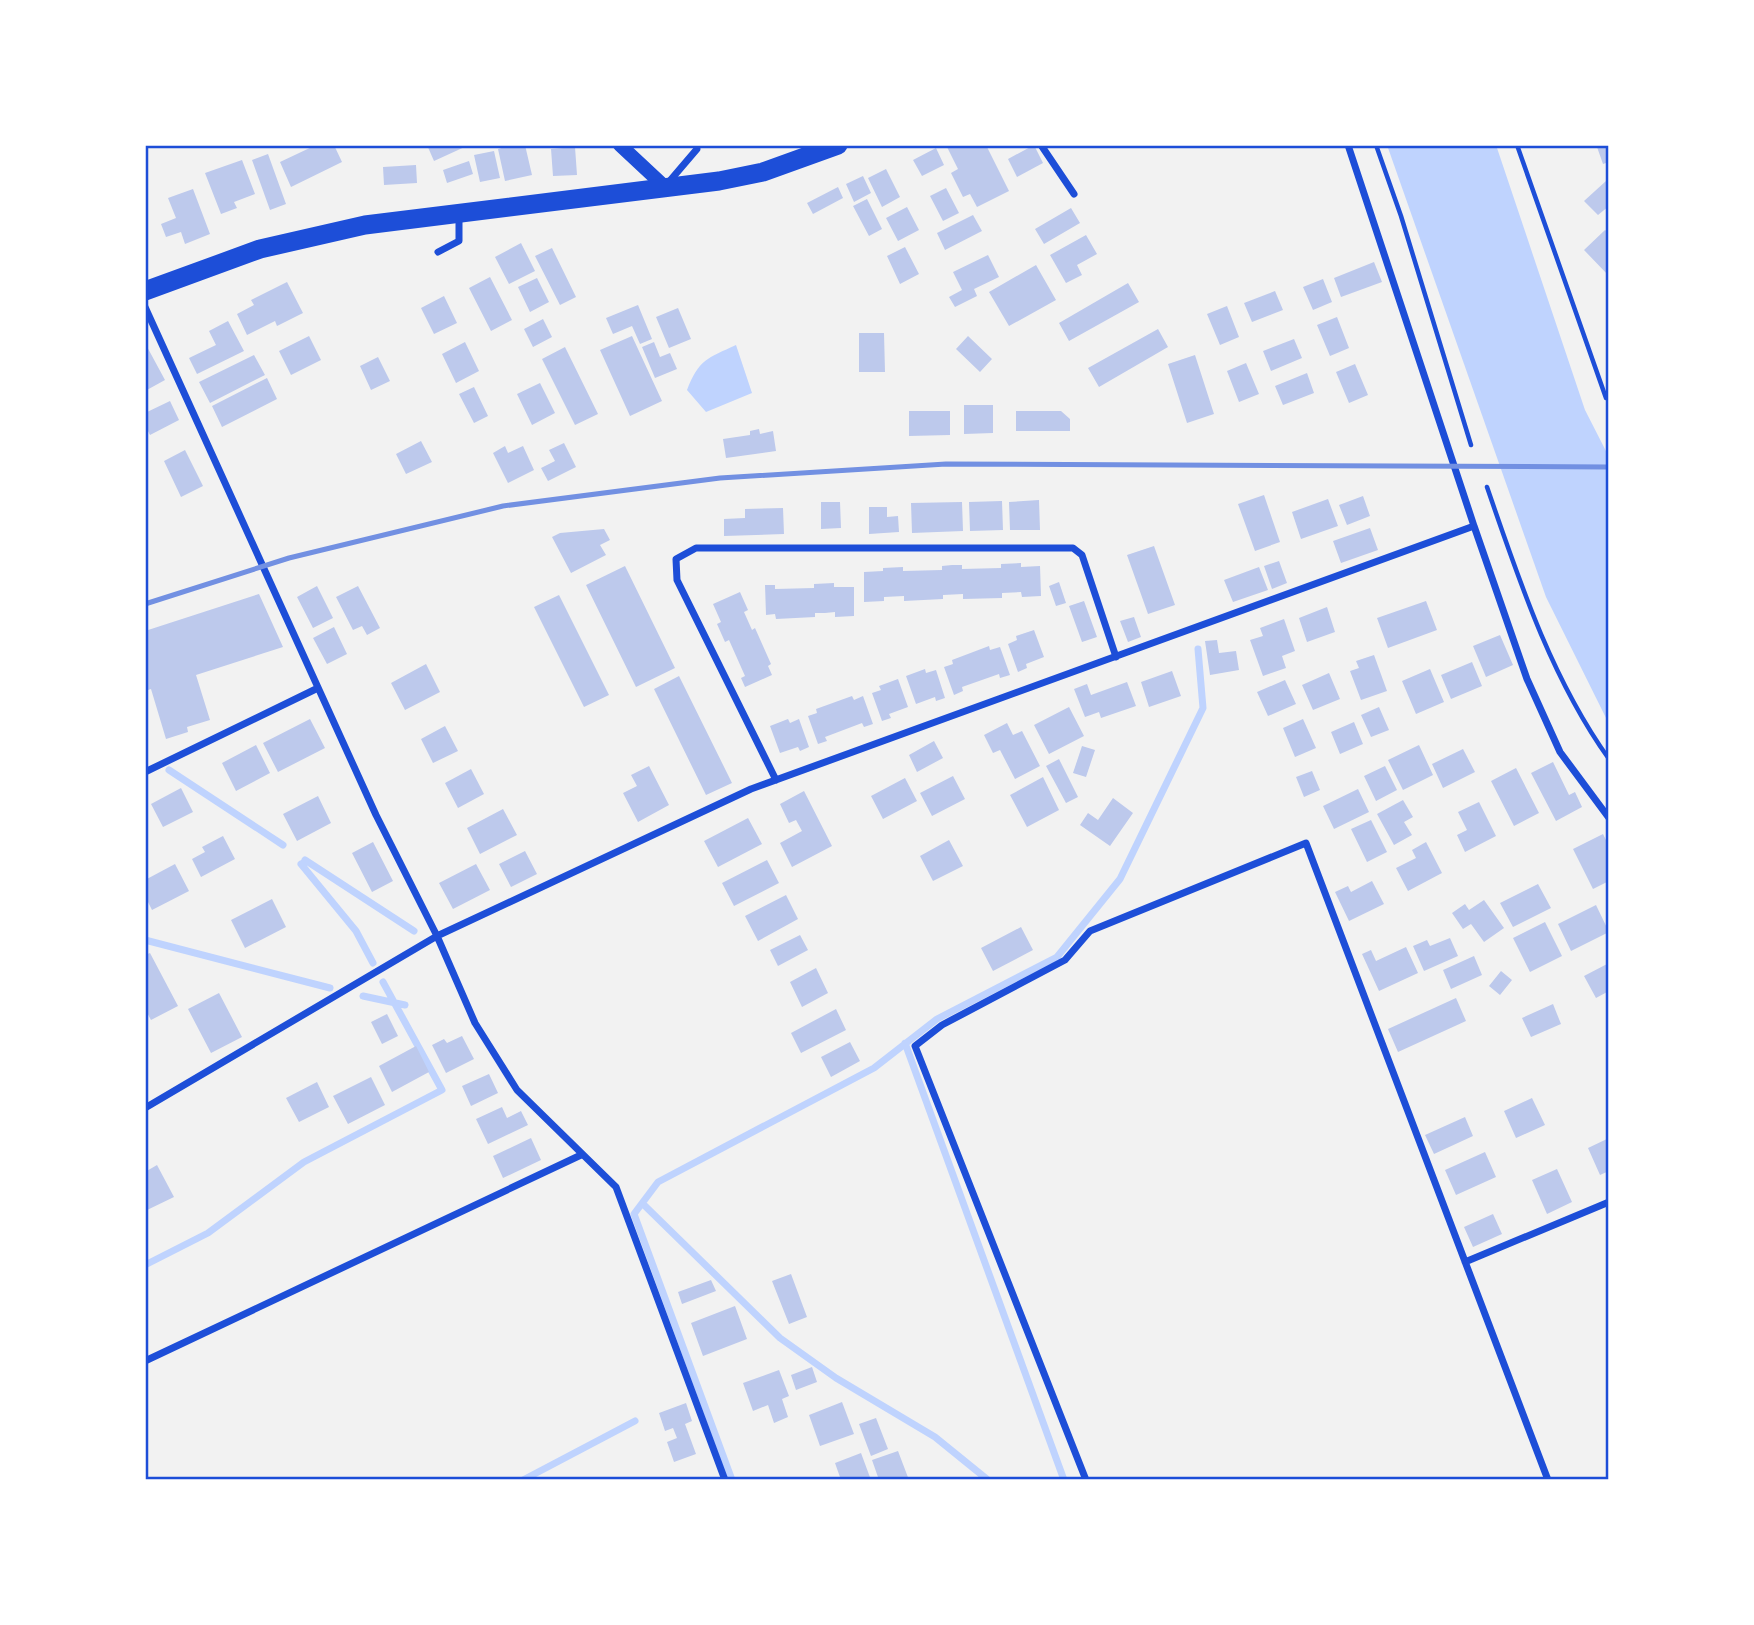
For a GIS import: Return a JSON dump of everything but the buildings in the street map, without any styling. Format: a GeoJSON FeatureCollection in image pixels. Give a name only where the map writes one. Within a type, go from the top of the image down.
{"type":"FeatureCollection","features":[{"type":"Feature","properties":{"kind":"highway"},"geometry":{"type":"LineString","coordinates":[[145,291],[260,249],[365,225],[763,172],[838,145]]}},
{"type":"Feature","properties":{"kind":"main road"},"geometry":{"type":"LineString","coordinates":[[621,145],[665,187]]}},
{"type":"Feature","properties":{"kind":"street"},"geometry":{"type":"LineString","coordinates":[[665,187],[697,149],[696,145]]}},
{"type":"Feature","properties":{"kind":"street"},"geometry":{"type":"LineString","coordinates":[[1041,145],[1074,194]]}},
{"type":"Feature","properties":{"kind":"street"},"geometry":{"type":"LineString","coordinates":[[1348,145],[1527,678],[1555,740],[1609,818]]}},
{"type":"Feature","properties":{"kind":"street"},"geometry":{"type":"LineString","coordinates":[[438,252],[459,240],[459,213]]}},
{"type":"Feature","properties":{"kind":"street"},"geometry":{"type":"LineString","coordinates":[[145,307],[376,815],[437,936],[475,1023],[517,1090],[616,1187],[725,1480]]}},
{"type":"Feature","properties":{"kind":"street"},"geometry":{"type":"LineString","coordinates":[[145,1108],[437,936],[776,780],[1474,526]]}},
{"type":"Feature","properties":{"kind":"street"},"geometry":{"type":"LineString","coordinates":[[776,780],[677,580],[676,559],[696,548],[1073,548],[1082,555],[1116,657]]}},
{"type":"Feature","properties":{"kind":"street"},"geometry":{"type":"LineString","coordinates":[[145,772],[318,688]]}},
{"type":"Feature","properties":{"kind":"street"},"geometry":{"type":"LineString","coordinates":[[1086,1480],[915,1046],[942,1025],[1065,960],[1090,931],[1306,843],[1548,1480]]}},
{"type":"Feature","properties":{"kind":"street"},"geometry":{"type":"LineString","coordinates":[[145,1361],[581,1155]]}},
{"type":"Feature","properties":{"kind":"street"},"geometry":{"type":"LineString","coordinates":[[1465,1262],[1609,1202]]}},
{"type":"Feature","properties":{"kind":"path"},"geometry":{"type":"LineString","coordinates":[[1376,145],[1401,216],[1471,445]]}},
{"type":"Feature","properties":{"kind":"path"},"geometry":{"type":"LineString","coordinates":[[1517,145],[1606,398]]}},
{"type":"Feature","properties":{"kind":"path"},"geometry":{"type":"LineString","coordinates":[[1487,487],[1529,608],[1593,736],[1609,759]]}},
{"type":"Feature","properties":{"kind":"water"},"geometry":{"type":"Polygon","coordinates":[[[1387,145],[1496,145],[1585,410],[1609,457],[1609,724],[1546,597],[1387,145]]]}},
{"type":"Feature","properties":{"kind":"water"},"geometry":{"type":"Polygon","coordinates":[[[736,345],[752,393],[706,412],[687,390],[691,380],[706,361],[736,345]]]}},
{"type":"Feature","properties":{"kind":"waterway"},"geometry":{"type":"LineString","coordinates":[[732,1480],[634,1214],[658,1182],[874,1068],[937,1019],[1057,957],[1120,879],[1203,708],[1198,649]]}},
{"type":"Feature","properties":{"kind":"waterway"},"geometry":{"type":"LineString","coordinates":[[169,770],[283,845]]}},
{"type":"Feature","properties":{"kind":"waterway"},"geometry":{"type":"LineString","coordinates":[[305,860],[414,931]]}},
{"type":"Feature","properties":{"kind":"waterway"},"geometry":{"type":"LineString","coordinates":[[301,864],[356,931],[373,963]]}},
{"type":"Feature","properties":{"kind":"waterway"},"geometry":{"type":"LineString","coordinates":[[145,940],[330,988]]}},
{"type":"Feature","properties":{"kind":"waterway"},"geometry":{"type":"LineString","coordinates":[[145,1265],[208,1233],[304,1162],[442,1090],[383,982]]}},
{"type":"Feature","properties":{"kind":"waterway"},"geometry":{"type":"LineString","coordinates":[[363,996],[405,1005]]}},
{"type":"Feature","properties":{"kind":"waterway"},"geometry":{"type":"LineString","coordinates":[[905,1043],[1064,1480]]}},
{"type":"Feature","properties":{"kind":"waterway"},"geometry":{"type":"LineString","coordinates":[[643,1204],[780,1338],[836,1378],[935,1437],[988,1480]]}},
{"type":"Feature","properties":{"kind":"waterway"},"geometry":{"type":"LineString","coordinates":[[523,1480],[635,1421]]}},
{"type":"Feature","properties":{"kind":"railway"},"geometry":{"type":"LineString","coordinates":[[145,604],[289,558],[503,506],[720,478],[946,464],[1609,467]]}}]}
